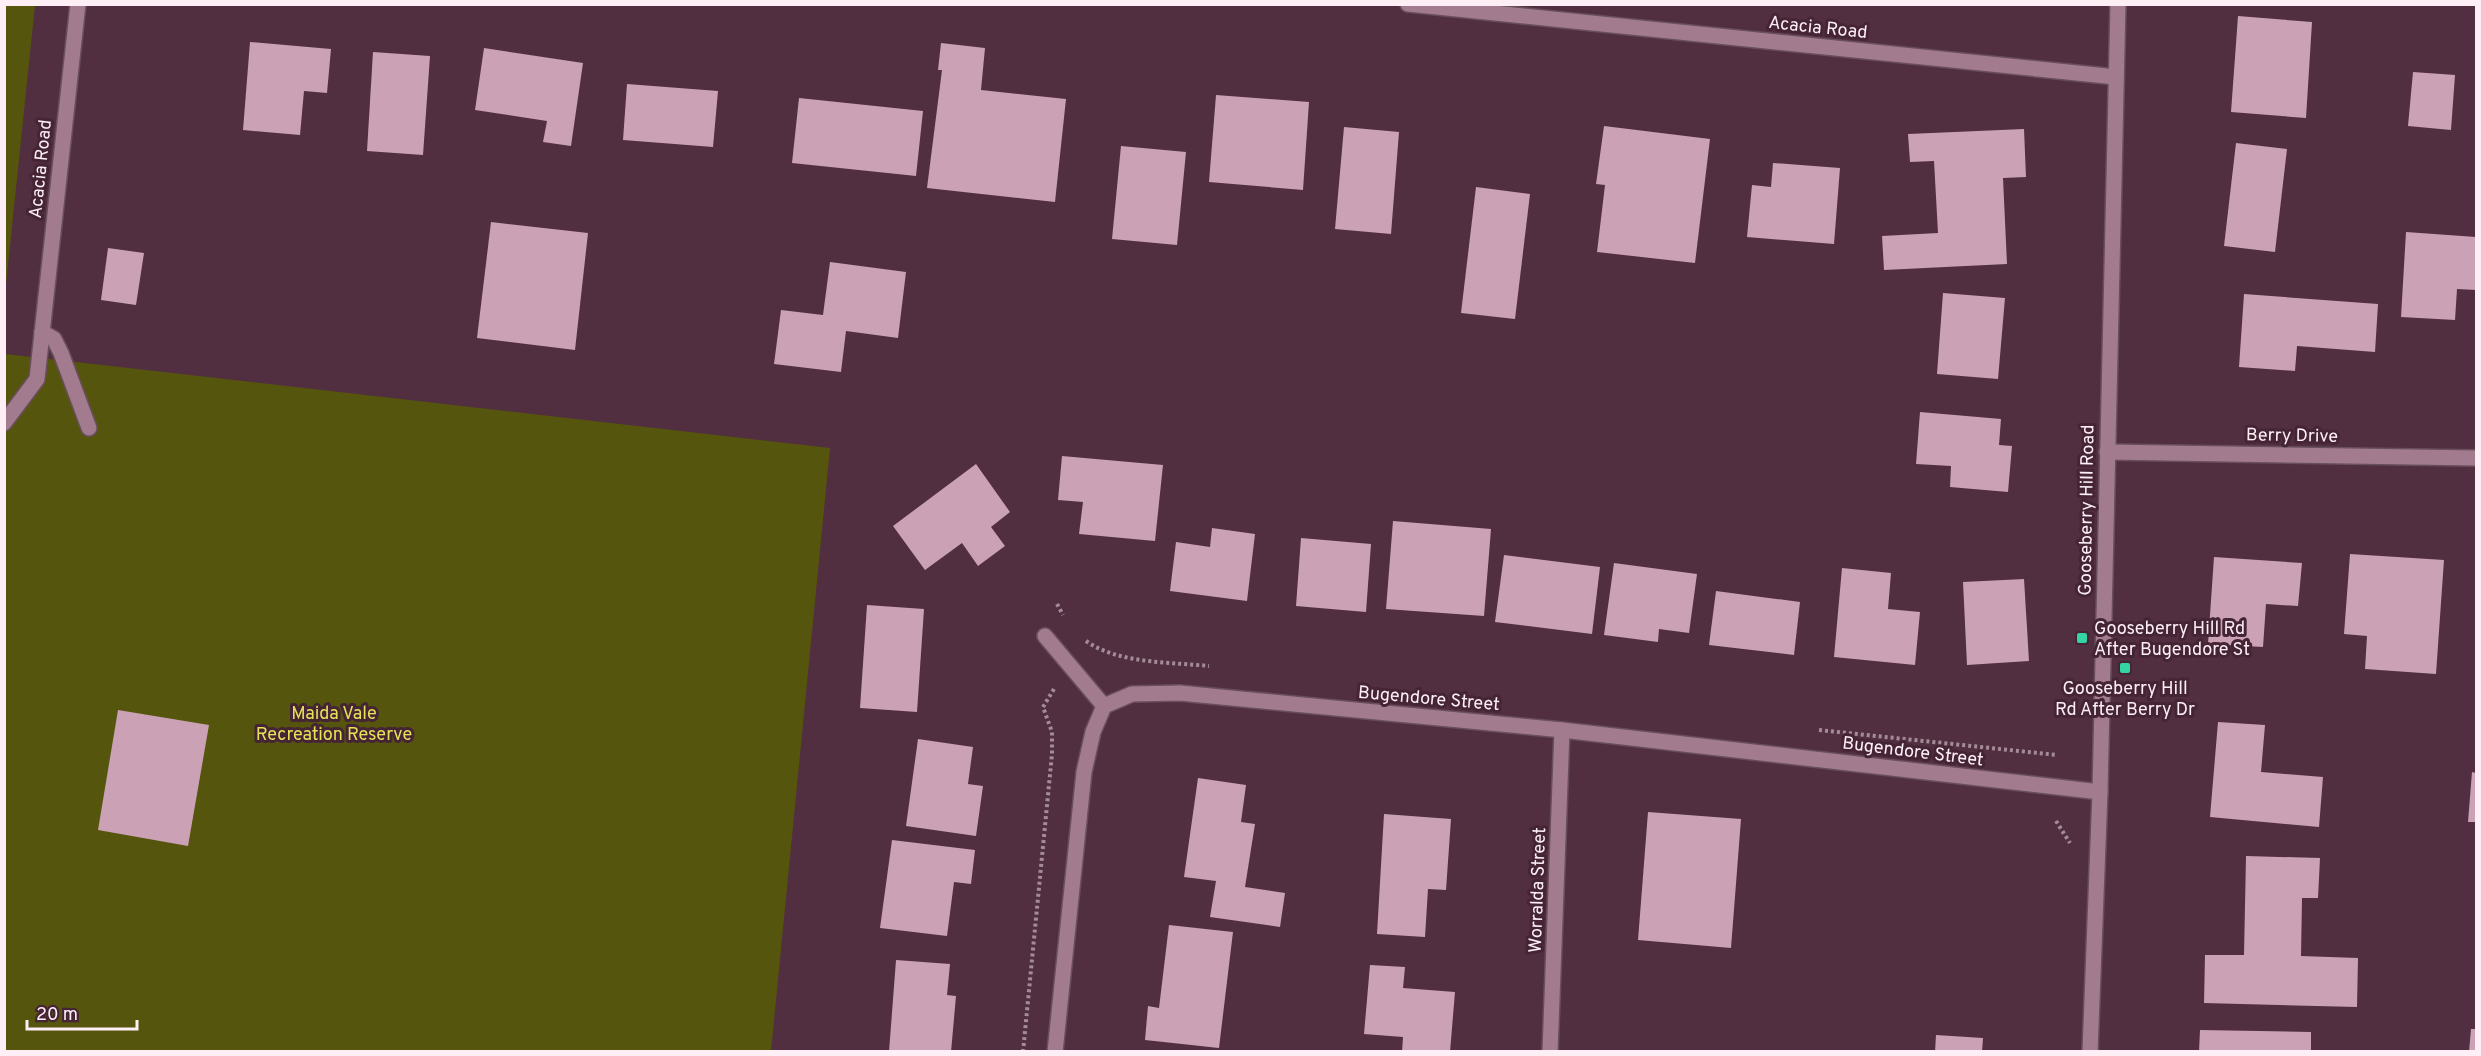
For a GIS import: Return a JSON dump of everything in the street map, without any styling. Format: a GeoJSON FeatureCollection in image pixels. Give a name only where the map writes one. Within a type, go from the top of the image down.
{"type":"FeatureCollection","features":[{"type":"Feature","properties":{"kind":"street","name":"Acacia Road"},"geometry":{"type":"LineString","coordinates":[[4,423],[37,379],[78,4]]}},
{"type":"Feature","properties":{"kind":"street","name":"Acacia Road"},"geometry":{"type":"LineString","coordinates":[[1408,4],[2116,77]]}},
{"type":"Feature","properties":{"kind":"street","name":"Gooseberry Hill Road"},"geometry":{"type":"LineString","coordinates":[[2090,1052],[2100,792],[2118,4]]}},
{"type":"Feature","properties":{"kind":"street"},"geometry":{"type":"LineString","coordinates":[[42,334],[54,339],[61,353],[88,428]]}},
{"type":"Feature","properties":{"kind":"street","name":"Berry Drive"},"geometry":{"type":"LineString","coordinates":[[2107,452],[2476,458]]}},
{"type":"Feature","properties":{"kind":"street"},"geometry":{"type":"LineString","coordinates":[[1045,636],[1104,706],[1094,732],[1084,772],[1055,1052]]}},
{"type":"Feature","properties":{"kind":"street","name":"Bugendore Street"},"geometry":{"type":"LineString","coordinates":[[1104,706],[1132,694],[1180,693],[1562,730],[2100,792]]}},
{"type":"Feature","properties":{"kind":"street","name":"Worralda Street"},"geometry":{"type":"LineString","coordinates":[[1550,1052],[1562,730]]}},
{"type":"Feature","properties":{"kind":"path"},"geometry":{"type":"LineString","coordinates":[[1023,1052],[1052,754],[1052,732],[1043,707],[1086,641]]}},
{"type":"Feature","properties":{"kind":"green space"},"geometry":{"type":"Polygon","coordinates":[[[4,5],[35,5],[5,294],[4,5]]]}},
{"type":"Feature","properties":{"kind":"green space","name":"Maida Vale Recreation Reserve"},"geometry":{"type":"Polygon","coordinates":[[[5,354],[830,448],[771,1051],[5,1051],[5,354]]]}},
{"type":"Feature","properties":{"kind":"building"},"geometry":{"type":"Polygon","coordinates":[[[2238,16],[2312,22],[2306,118],[2231,112],[2238,16]]]}},
{"type":"Feature","properties":{"kind":"building"},"geometry":{"type":"Polygon","coordinates":[[[250,42],[331,49],[327,93],[304,91],[300,135],[243,130],[250,42]]]}},
{"type":"Feature","properties":{"kind":"building"},"geometry":{"type":"Polygon","coordinates":[[[941,43],[985,48],[981,90],[1066,99],[1055,202],[927,188],[942,70],[938,70],[941,43]]]}},
{"type":"Feature","properties":{"kind":"building"},"geometry":{"type":"Polygon","coordinates":[[[484,48],[583,63],[571,146],[543,142],[547,121],[475,110],[484,48]]]}},
{"type":"Feature","properties":{"kind":"building"},"geometry":{"type":"Polygon","coordinates":[[[373,52],[430,56],[423,155],[367,151],[373,52]]]}},
{"type":"Feature","properties":{"kind":"building"},"geometry":{"type":"Polygon","coordinates":[[[2413,72],[2455,75],[2451,130],[2408,126],[2413,72]]]}},
{"type":"Feature","properties":{"kind":"building"},"geometry":{"type":"Polygon","coordinates":[[[627,84],[718,91],[713,147],[623,140],[627,84]]]}},
{"type":"Feature","properties":{"kind":"building"},"geometry":{"type":"Polygon","coordinates":[[[1216,95],[1309,102],[1303,190],[1209,182],[1216,95]]]}},
{"type":"Feature","properties":{"kind":"building"},"geometry":{"type":"Polygon","coordinates":[[[799,98],[923,111],[916,176],[792,163],[799,98]]]}},
{"type":"Feature","properties":{"kind":"building"},"geometry":{"type":"Polygon","coordinates":[[[1604,126],[1710,139],[1695,263],[1597,252],[1605,185],[1596,184],[1604,126]]]}},
{"type":"Feature","properties":{"kind":"building"},"geometry":{"type":"Polygon","coordinates":[[[1344,127],[1399,132],[1391,234],[1335,229],[1344,127]]]}},
{"type":"Feature","properties":{"kind":"building"},"geometry":{"type":"Polygon","coordinates":[[[2024,129],[2026,177],[2003,178],[2007,264],[1884,270],[1882,236],[1938,233],[1934,161],[1910,162],[1908,134],[2024,129]]]}},
{"type":"Feature","properties":{"kind":"building"},"geometry":{"type":"Polygon","coordinates":[[[2236,143],[2287,149],[2275,252],[2224,246],[2236,143]]]}},
{"type":"Feature","properties":{"kind":"building"},"geometry":{"type":"Polygon","coordinates":[[[1121,146],[1186,152],[1177,245],[1112,239],[1121,146]]]}},
{"type":"Feature","properties":{"kind":"building"},"geometry":{"type":"Polygon","coordinates":[[[1773,163],[1840,168],[1834,244],[1747,237],[1752,185],[1771,187],[1773,163]]]}},
{"type":"Feature","properties":{"kind":"building"},"geometry":{"type":"Polygon","coordinates":[[[1476,187],[1530,194],[1515,319],[1461,313],[1476,187]]]}},
{"type":"Feature","properties":{"kind":"building"},"geometry":{"type":"Polygon","coordinates":[[[491,222],[588,233],[575,350],[477,338],[491,222]]]}},
{"type":"Feature","properties":{"kind":"building"},"geometry":{"type":"Polygon","coordinates":[[[2406,232],[2476,237],[2476,290],[2457,289],[2455,320],[2401,317],[2406,232]]]}},
{"type":"Feature","properties":{"kind":"building"},"geometry":{"type":"Polygon","coordinates":[[[108,248],[144,253],[136,305],[101,300],[108,248]]]}},
{"type":"Feature","properties":{"kind":"building"},"geometry":{"type":"Polygon","coordinates":[[[830,262],[906,272],[898,338],[846,331],[841,372],[774,364],[781,310],[823,315],[830,262]]]}},
{"type":"Feature","properties":{"kind":"building"},"geometry":{"type":"Polygon","coordinates":[[[1943,293],[2005,298],[1998,379],[1937,374],[1943,293]]]}},
{"type":"Feature","properties":{"kind":"building"},"geometry":{"type":"Polygon","coordinates":[[[2244,294],[2378,304],[2375,352],[2297,346],[2295,371],[2239,367],[2244,294]]]}},
{"type":"Feature","properties":{"kind":"building"},"geometry":{"type":"Polygon","coordinates":[[[1920,412],[2001,419],[1999,445],[2012,446],[2008,492],[1950,487],[1951,466],[1916,464],[1920,412]]]}},
{"type":"Feature","properties":{"kind":"building"},"geometry":{"type":"Polygon","coordinates":[[[1062,456],[1163,465],[1155,541],[1079,534],[1083,502],[1058,500],[1062,456]]]}},
{"type":"Feature","properties":{"kind":"building"},"geometry":{"type":"Polygon","coordinates":[[[976,464],[1010,512],[991,527],[1005,546],[978,566],[962,543],[925,570],[893,526],[976,464]]]}},
{"type":"Feature","properties":{"kind":"building"},"geometry":{"type":"Polygon","coordinates":[[[1393,521],[1491,529],[1484,616],[1386,609],[1393,521]]]}},
{"type":"Feature","properties":{"kind":"building"},"geometry":{"type":"Polygon","coordinates":[[[1212,528],[1255,534],[1247,601],[1170,591],[1176,542],[1210,547],[1212,528]]]}},
{"type":"Feature","properties":{"kind":"building"},"geometry":{"type":"Polygon","coordinates":[[[1301,538],[1371,544],[1366,612],[1296,606],[1301,538]]]}},
{"type":"Feature","properties":{"kind":"building"},"geometry":{"type":"Polygon","coordinates":[[[2350,554],[2444,560],[2436,674],[2365,669],[2367,636],[2344,634],[2350,554]]]}},
{"type":"Feature","properties":{"kind":"building"},"geometry":{"type":"Polygon","coordinates":[[[1504,555],[1600,567],[1592,634],[1495,622],[1504,555]]]}},
{"type":"Feature","properties":{"kind":"building"},"geometry":{"type":"Polygon","coordinates":[[[2214,557],[2302,563],[2298,606],[2266,604],[2263,647],[2208,644],[2214,557]]]}},
{"type":"Feature","properties":{"kind":"building"},"geometry":{"type":"Polygon","coordinates":[[[1614,563],[1697,574],[1689,633],[1659,629],[1658,642],[1604,635],[1614,563]]]}},
{"type":"Feature","properties":{"kind":"building"},"geometry":{"type":"Polygon","coordinates":[[[1842,568],[1891,573],[1888,609],[1920,612],[1915,665],[1834,657],[1842,568]]]}},
{"type":"Feature","properties":{"kind":"building"},"geometry":{"type":"Polygon","coordinates":[[[2024,579],[2029,661],[1967,665],[1963,582],[2024,579]]]}},
{"type":"Feature","properties":{"kind":"building"},"geometry":{"type":"Polygon","coordinates":[[[1716,591],[1800,602],[1794,655],[1709,645],[1716,591]]]}},
{"type":"Feature","properties":{"kind":"building"},"geometry":{"type":"Polygon","coordinates":[[[867,605],[924,609],[917,712],[860,708],[867,605]]]}},
{"type":"Feature","properties":{"kind":"building"},"geometry":{"type":"Polygon","coordinates":[[[118,710],[209,725],[188,846],[98,830],[118,710]]]}},
{"type":"Feature","properties":{"kind":"building"},"geometry":{"type":"Polygon","coordinates":[[[2218,722],[2265,725],[2261,772],[2323,777],[2319,827],[2210,817],[2218,722]]]}},
{"type":"Feature","properties":{"kind":"building"},"geometry":{"type":"Polygon","coordinates":[[[918,739],[973,747],[968,784],[983,786],[976,836],[906,826],[918,739]]]}},
{"type":"Feature","properties":{"kind":"building"},"geometry":{"type":"Polygon","coordinates":[[[2472,772],[2476,773],[2476,822],[2468,822],[2472,772]]]}},
{"type":"Feature","properties":{"kind":"building"},"geometry":{"type":"Polygon","coordinates":[[[1198,778],[1246,785],[1241,822],[1255,824],[1245,887],[1285,893],[1280,927],[1210,917],[1216,881],[1184,877],[1198,778]]]}},
{"type":"Feature","properties":{"kind":"building"},"geometry":{"type":"Polygon","coordinates":[[[1648,812],[1741,819],[1731,948],[1638,940],[1648,812]]]}},
{"type":"Feature","properties":{"kind":"building"},"geometry":{"type":"Polygon","coordinates":[[[1384,814],[1451,819],[1446,890],[1428,889],[1425,937],[1377,934],[1384,814]]]}},
{"type":"Feature","properties":{"kind":"building"},"geometry":{"type":"Polygon","coordinates":[[[892,840],[975,850],[971,884],[954,882],[947,936],[880,928],[892,840]]]}},
{"type":"Feature","properties":{"kind":"building"},"geometry":{"type":"Polygon","coordinates":[[[2246,856],[2320,858],[2318,898],[2302,898],[2301,956],[2358,958],[2357,1007],[2204,1003],[2205,955],[2244,955],[2246,856]]]}},
{"type":"Feature","properties":{"kind":"building"},"geometry":{"type":"Polygon","coordinates":[[[1169,925],[1233,932],[1219,1048],[1145,1040],[1148,1006],[1159,1008],[1169,925]]]}},
{"type":"Feature","properties":{"kind":"building"},"geometry":{"type":"Polygon","coordinates":[[[896,960],[950,964],[947,995],[956,996],[951,1052],[889,1052],[896,960]]]}},
{"type":"Feature","properties":{"kind":"building"},"geometry":{"type":"Polygon","coordinates":[[[1370,965],[1405,967],[1403,988],[1455,992],[1450,1052],[1402,1052],[1403,1037],[1364,1034],[1370,965]]]}},
{"type":"Feature","properties":{"kind":"building"},"geometry":{"type":"Polygon","coordinates":[[[2471,1029],[2476,1029],[2476,1052],[2469,1052],[2471,1029]]]}},
{"type":"Feature","properties":{"kind":"building"},"geometry":{"type":"Polygon","coordinates":[[[2200,1030],[2311,1032],[2311,1052],[2199,1052],[2200,1030]]]}},
{"type":"Feature","properties":{"kind":"building"},"geometry":{"type":"Polygon","coordinates":[[[1936,1035],[1983,1038],[1982,1052],[1935,1052],[1936,1035]]]}},
{"type":"Feature","properties":{"kind":"place","name":"Gooseberry Hill Rd After Bugendore St"},"geometry":{"type":"Point","coordinates":[2082,638]}},
{"type":"Feature","properties":{"kind":"place","name":"Gooseberry Hill Rd After Berry Dr"},"geometry":{"type":"Point","coordinates":[2125,668]}}]}
